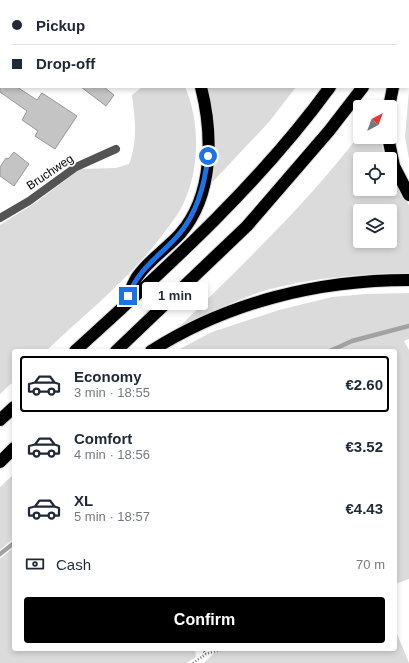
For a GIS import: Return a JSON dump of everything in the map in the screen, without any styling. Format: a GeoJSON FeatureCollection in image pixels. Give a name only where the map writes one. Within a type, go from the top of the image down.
{"type":"FeatureCollection","features":[{"type":"Feature","properties":{"kind":"highway"},"geometry":{"type":"LineString","coordinates":[[124,306],[137,277],[180,234],[197,206],[206,171],[208,156],[207,120],[201,88]]}},
{"type":"Feature","properties":{"kind":"highway"},"geometry":{"type":"LineString","coordinates":[[77,349],[226,209],[303,125],[329,88]]}},
{"type":"Feature","properties":{"kind":"highway"},"geometry":{"type":"LineString","coordinates":[[118,349],[247,226],[329,131],[362,88]]}},
{"type":"Feature","properties":{"kind":"highway"},"geometry":{"type":"LineString","coordinates":[[390,100],[393,88]]}},
{"type":"Feature","properties":{"kind":"highway"},"geometry":{"type":"LineString","coordinates":[[389,144],[394,166],[409,195]]}},
{"type":"Feature","properties":{"kind":"highway"},"geometry":{"type":"LineString","coordinates":[[154,349],[175,336],[218,316],[266,299],[317,287],[374,280],[409,280]]}},
{"type":"Feature","properties":{"kind":"highway"},"geometry":{"type":"LineString","coordinates":[[0,420],[12,409]]}},
{"type":"Feature","properties":{"kind":"highway"},"geometry":{"type":"LineString","coordinates":[[0,462],[12,450]]}},
{"type":"Feature","properties":{"kind":"street","name":"Bruchweg"},"geometry":{"type":"LineString","coordinates":[[0,218],[29,201],[76,167],[116,149]]}},
{"type":"Feature","properties":{"kind":"path"},"geometry":{"type":"LineString","coordinates":[[193,663],[206,654],[216,651]]}},
{"type":"Feature","properties":{"kind":"shaded area"},"geometry":{"type":"Polygon","coordinates":[[[141,88],[185,88],[193,115],[196,144],[193,174],[182,206],[176,217],[139,263],[48,349],[12,349],[12,383],[0,394],[0,225],[35,203],[80,169],[116,168],[129,164],[135,138],[132,95],[141,88]]]}},
{"type":"Feature","properties":{"kind":"shaded area"},"geometry":{"type":"Polygon","coordinates":[[[205,88],[295,88],[269,122],[207,188],[205,88]]]}},
{"type":"Feature","properties":{"kind":"shaded area"},"geometry":{"type":"Polygon","coordinates":[[[409,91],[409,159],[405,137],[409,91]]]}},
{"type":"Feature","properties":{"kind":"shaded area"},"geometry":{"type":"Polygon","coordinates":[[[353,143],[353,144],[382,144],[383,152],[353,152],[353,196],[397,196],[397,186],[409,205],[409,273],[339,277],[270,289],[234,302],[177,329],[272,235],[317,186],[353,143]]]}},
{"type":"Feature","properties":{"kind":"shaded area"},"geometry":{"type":"Polygon","coordinates":[[[409,293],[409,339],[404,341],[409,350],[409,579],[397,583],[397,349],[180,349],[212,332],[279,310],[332,297],[366,294],[409,293]]]}},
{"type":"Feature","properties":{"kind":"shaded area"},"geometry":{"type":"Polygon","coordinates":[[[12,476],[12,540],[0,550],[0,487],[12,476]]]}},
{"type":"Feature","properties":{"kind":"shaded area"},"geometry":{"type":"Polygon","coordinates":[[[12,549],[12,651],[195,651],[196,657],[187,663],[0,663],[0,559],[12,549]]]}},
{"type":"Feature","properties":{"kind":"shaded area"},"geometry":{"type":"Polygon","coordinates":[[[397,634],[409,663],[204,663],[216,651],[397,651],[397,634]]]}},
{"type":"Feature","properties":{"kind":"building"},"geometry":{"type":"Polygon","coordinates":[[[0,88],[19,88],[37,100],[42,93],[77,116],[55,149],[35,136],[38,131],[22,120],[27,111],[0,92],[0,88]]]}},
{"type":"Feature","properties":{"kind":"building"},"geometry":{"type":"Polygon","coordinates":[[[82,88],[105,88],[114,95],[106,106],[82,88]]]}},
{"type":"Feature","properties":{"kind":"building"},"geometry":{"type":"Polygon","coordinates":[[[14,152],[29,164],[14,186],[0,176],[0,167],[6,158],[8,159],[14,152]]]}},
{"type":"Feature","properties":{"kind":"waterway"},"geometry":{"type":"LineString","coordinates":[[334,349],[352,341],[409,326]]}},
{"type":"Feature","properties":{"kind":"waterway"},"geometry":{"type":"LineString","coordinates":[[0,554],[12,545]]}},
{"type":"Feature","properties":{"kind":"route"},"geometry":{"type":"LineString","coordinates":[[128,296],[137,277],[180,234],[188,223],[197,206],[206,171],[208,156]]}}]}
